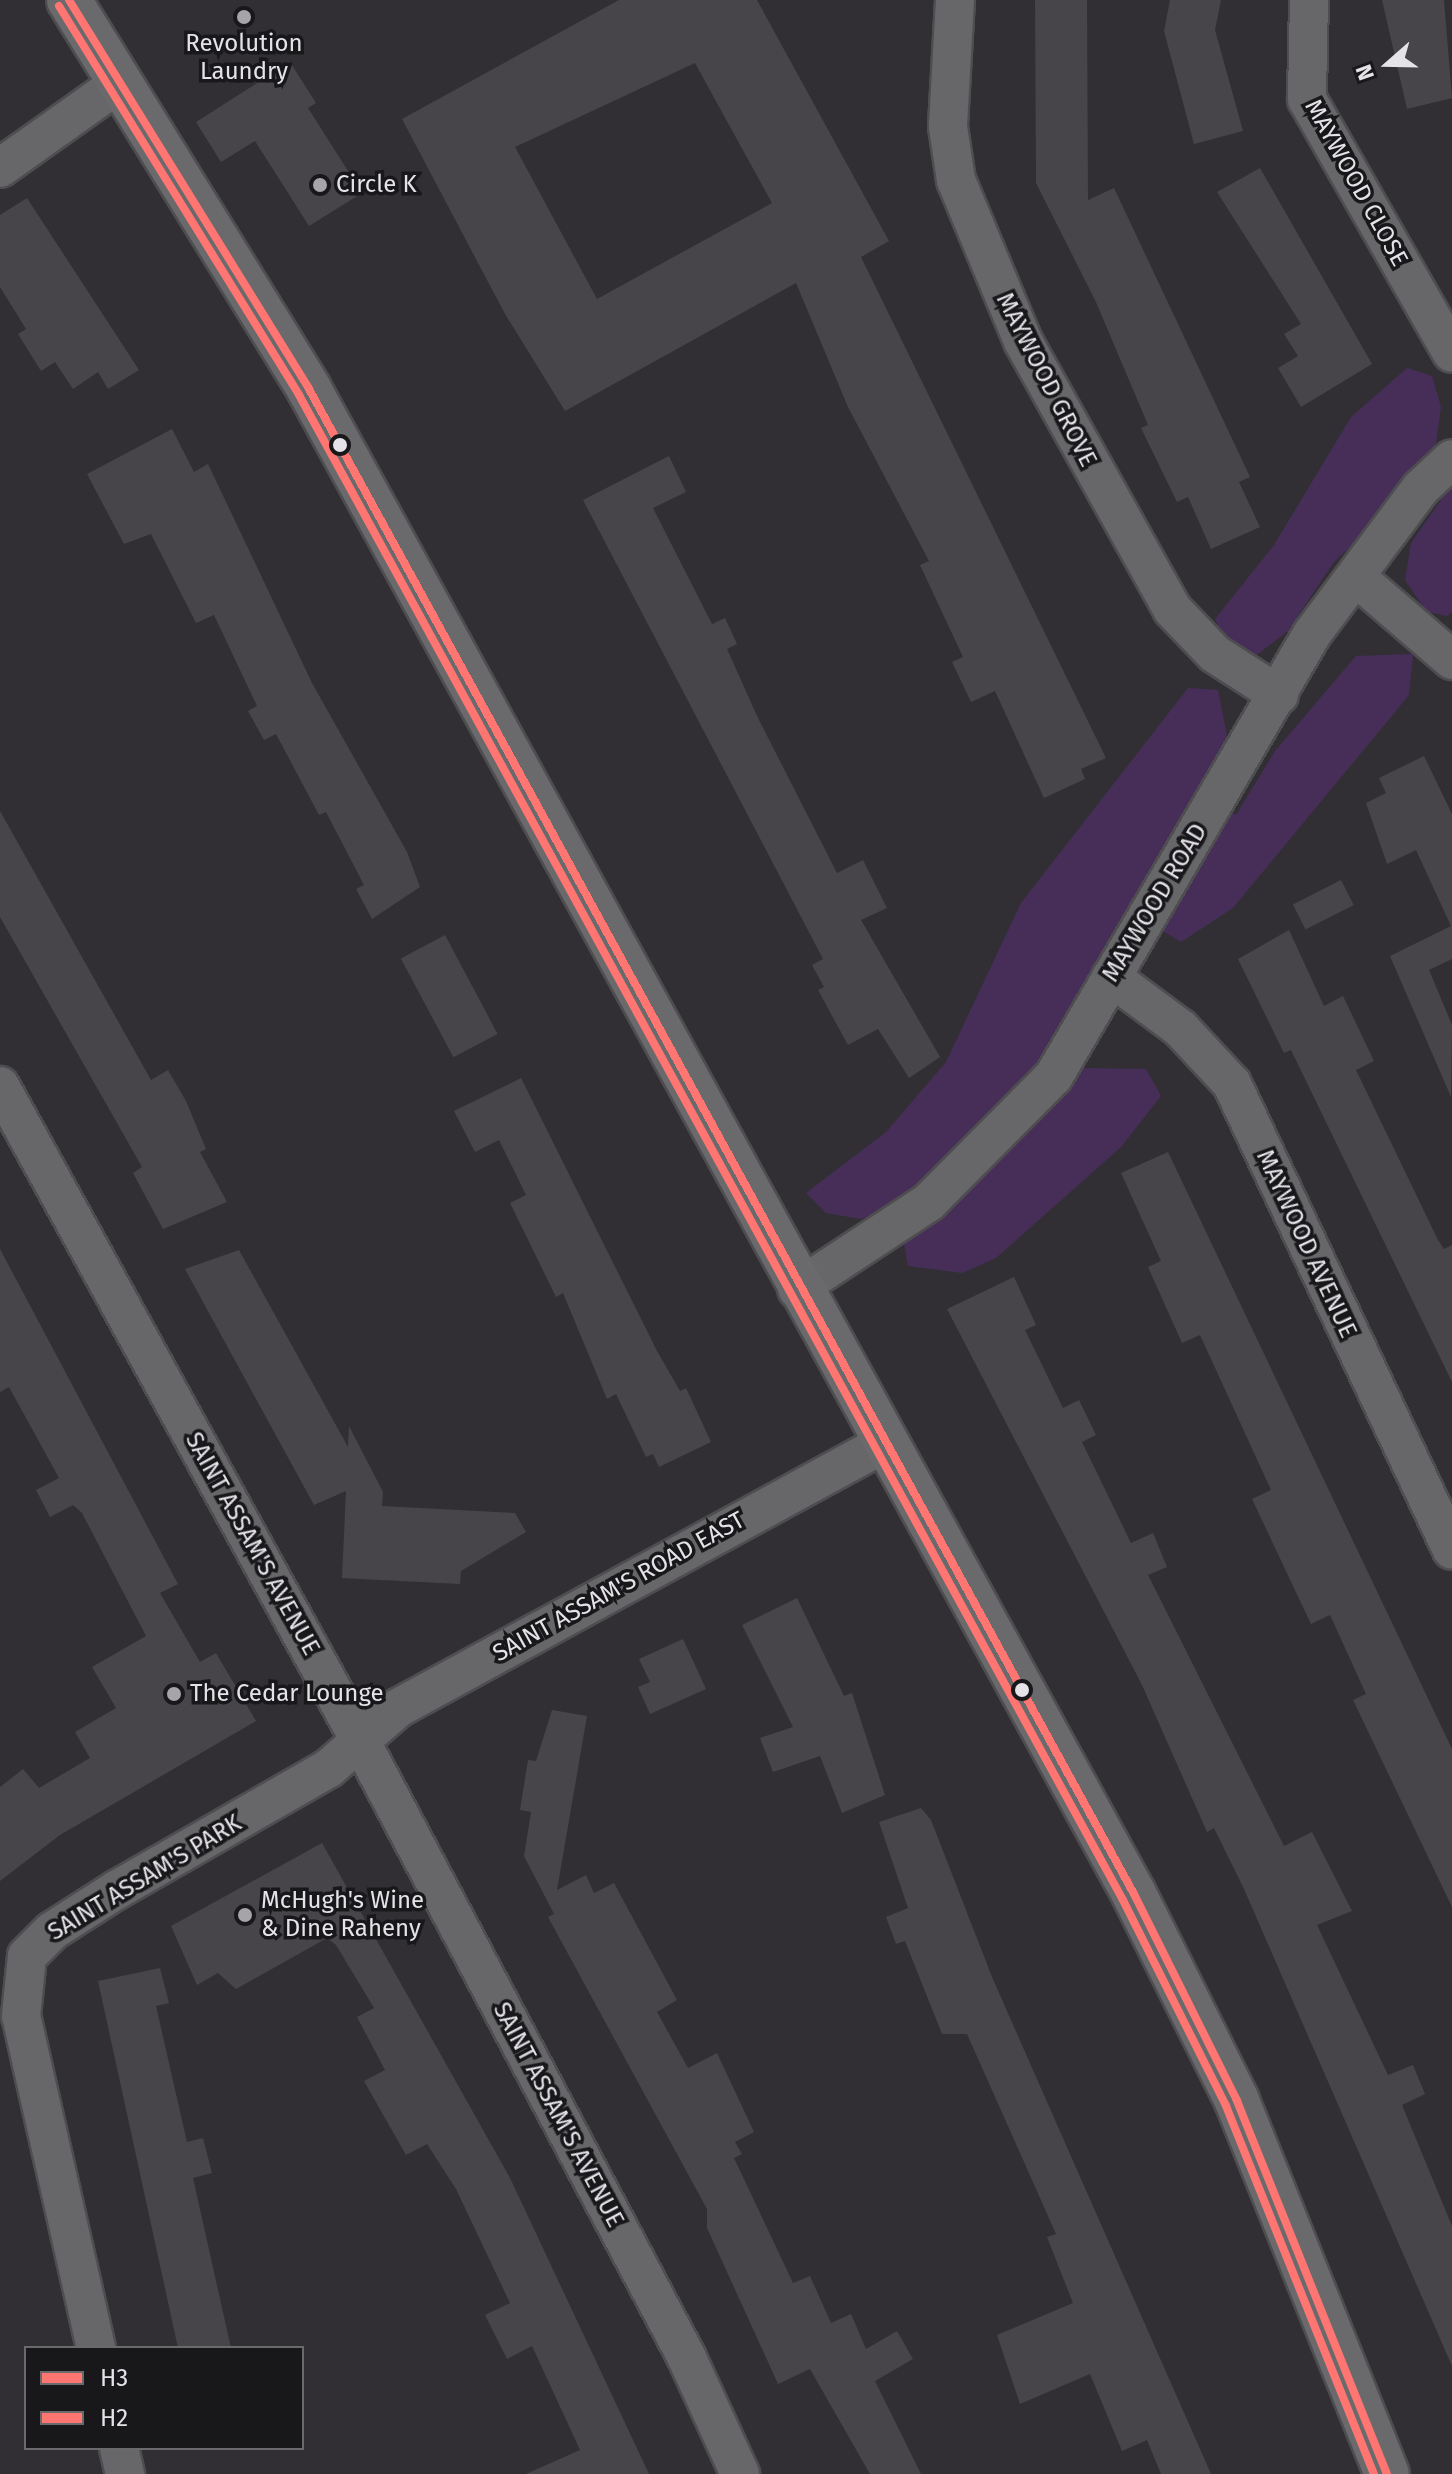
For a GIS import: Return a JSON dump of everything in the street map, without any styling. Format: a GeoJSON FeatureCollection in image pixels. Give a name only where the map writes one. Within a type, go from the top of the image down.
{"type":"FeatureCollection","features":[{"type":"Feature","properties":{"kind":"main road"},"geometry":{"type":"LineString","coordinates":[[69,0],[309,389],[797,1289],[1134,1894],[1237,2101],[1387,2474]]}},
{"type":"Feature","properties":{"kind":"street","name":"MAYWOOD GROVE"},"geometry":{"type":"LineString","coordinates":[[955,0],[948,127],[956,180],[1023,341],[1172,609],[1215,654],[1279,695]]}},
{"type":"Feature","properties":{"kind":"street","name":"MAYWOOD CLOSE"},"geometry":{"type":"LineString","coordinates":[[1309,0],[1307,99],[1452,353]]}},
{"type":"Feature","properties":{"kind":"street"},"geometry":{"type":"LineString","coordinates":[[0,168],[121,82]]}},
{"type":"Feature","properties":{"kind":"street","name":"MAYWOOD ROAD"},"geometry":{"type":"LineString","coordinates":[[797,1289],[939,1192],[1054,1076],[1279,695],[1356,577],[1452,459]]}},
{"type":"Feature","properties":{"kind":"street"},"geometry":{"type":"LineString","coordinates":[[1356,577],[1452,660]]}},
{"type":"Feature","properties":{"kind":"street","name":"MAYWOOD AVENUE"},"geometry":{"type":"LineString","coordinates":[[1111,977],[1180,1028],[1232,1084],[1452,1550]]}},
{"type":"Feature","properties":{"kind":"street","name":"SAINT ASSAM'S AVENUE"},"geometry":{"type":"LineString","coordinates":[[0,1086],[361,1742],[686,2356],[740,2474]]}},
{"type":"Feature","properties":{"kind":"street","name":"SAINT ASSAM'S ROAD EAST"},"geometry":{"type":"LineString","coordinates":[[361,1742],[398,1708],[885,1443]]}},
{"type":"Feature","properties":{"kind":"street","name":"SAINT ASSAM'S PARK"},"geometry":{"type":"LineString","coordinates":[[96,2346],[21,2016],[27,1956],[52,1931],[329,1768],[361,1742]]}},
{"type":"Feature","properties":{"kind":"street"},"geometry":{"type":"LineString","coordinates":[[119,2450],[125,2474]]}},
{"type":"Feature","properties":{"kind":"shaded area"},"geometry":{"type":"Polygon","coordinates":[[[1407,368],[1432,376],[1441,407],[1435,451],[1402,498],[1334,562],[1288,631],[1254,657],[1231,655],[1215,619],[1274,545],[1351,417],[1407,368]]]}},
{"type":"Feature","properties":{"kind":"shaded area"},"geometry":{"type":"Polygon","coordinates":[[[1452,484],[1452,612],[1447,616],[1427,612],[1405,580],[1411,543],[1452,484]]]}},
{"type":"Feature","properties":{"kind":"shaded area"},"geometry":{"type":"Polygon","coordinates":[[[1413,654],[1409,695],[1233,908],[1181,942],[1128,910],[1079,1068],[1146,1069],[1161,1096],[1121,1147],[996,1258],[962,1273],[908,1266],[897,1206],[861,1219],[826,1213],[806,1193],[886,1132],[946,1062],[1021,903],[1188,688],[1218,690],[1227,736],[1203,789],[1236,815],[1275,751],[1356,656],[1413,654]]]}},
{"type":"Feature","properties":{"kind":"building"},"geometry":{"type":"Polygon","coordinates":[[[619,0],[757,0],[889,241],[861,257],[1106,758],[1081,769],[1085,779],[1044,798],[995,691],[971,702],[952,662],[963,657],[920,565],[929,561],[848,407],[796,283],[565,411],[505,314],[402,119],[619,0]],[[695,63],[515,147],[597,299],[772,203],[695,63]]]}},
{"type":"Feature","properties":{"kind":"building"},"geometry":{"type":"Polygon","coordinates":[[[1035,0],[1087,0],[1088,200],[1114,188],[1250,477],[1239,482],[1260,527],[1211,549],[1188,497],[1177,502],[1141,428],[1148,425],[1096,302],[1036,183],[1035,0]]]}},
{"type":"Feature","properties":{"kind":"building"},"geometry":{"type":"Polygon","coordinates":[[[1170,0],[1221,0],[1215,30],[1243,131],[1194,144],[1164,31],[1170,0]]]}},
{"type":"Feature","properties":{"kind":"building"},"geometry":{"type":"Polygon","coordinates":[[[1382,0],[1444,0],[1452,98],[1407,109],[1382,0]]]}},
{"type":"Feature","properties":{"kind":"building","name":"Circle K"},"geometry":{"type":"Polygon","coordinates":[[[290,62],[316,103],[308,108],[362,193],[309,226],[255,141],[221,162],[196,122],[290,62]]]}},
{"type":"Feature","properties":{"kind":"building"},"geometry":{"type":"Polygon","coordinates":[[[1260,168],[1372,364],[1301,407],[1278,368],[1298,356],[1284,334],[1301,324],[1217,192],[1260,168]]]}},
{"type":"Feature","properties":{"kind":"building"},"geometry":{"type":"Polygon","coordinates":[[[27,198],[139,370],[108,389],[98,372],[73,389],[55,362],[41,371],[18,334],[26,329],[0,287],[0,215],[27,198]]]}},
{"type":"Feature","properties":{"kind":"building"},"geometry":{"type":"Polygon","coordinates":[[[172,429],[194,472],[208,464],[312,683],[407,852],[420,887],[372,919],[356,889],[364,885],[326,812],[319,815],[276,734],[264,740],[248,711],[257,706],[214,615],[196,623],[151,534],[124,544],[87,474],[172,429]]]}},
{"type":"Feature","properties":{"kind":"building"},"geometry":{"type":"Polygon","coordinates":[[[669,456],[686,492],[653,508],[712,624],[725,618],[737,644],[727,649],[758,718],[837,873],[863,860],[887,908],[861,920],[940,1057],[909,1078],[878,1029],[848,1045],[818,990],[824,987],[812,965],[823,959],[583,500],[669,456]]]}},
{"type":"Feature","properties":{"kind":"building"},"geometry":{"type":"Polygon","coordinates":[[[1424,756],[1452,814],[1452,959],[1429,970],[1452,1025],[1451,1097],[1390,956],[1451,926],[1416,850],[1387,864],[1366,803],[1386,793],[1379,778],[1424,756]]]}},
{"type":"Feature","properties":{"kind":"building"},"geometry":{"type":"Polygon","coordinates":[[[0,811],[151,1080],[168,1070],[186,1101],[206,1149],[200,1152],[227,1202],[163,1229],[133,1173],[142,1167],[0,917],[0,811]]]}},
{"type":"Feature","properties":{"kind":"building"},"geometry":{"type":"Polygon","coordinates":[[[1341,880],[1354,905],[1306,929],[1293,905],[1341,880]]]}},
{"type":"Feature","properties":{"kind":"building"},"geometry":{"type":"Polygon","coordinates":[[[1289,930],[1324,1006],[1343,996],[1374,1061],[1356,1070],[1438,1240],[1444,1249],[1452,1245],[1452,1382],[1291,1050],[1284,1053],[1238,959],[1289,930]]]}},
{"type":"Feature","properties":{"kind":"building"},"geometry":{"type":"Polygon","coordinates":[[[445,935],[498,1034],[453,1057],[401,958],[445,935]]]}},
{"type":"Feature","properties":{"kind":"building"},"geometry":{"type":"Polygon","coordinates":[[[521,1078],[657,1351],[680,1391],[686,1388],[711,1442],[659,1467],[653,1454],[646,1457],[616,1394],[607,1399],[563,1293],[556,1297],[510,1203],[526,1195],[499,1140],[475,1152],[454,1111],[521,1078]]]}},
{"type":"Feature","properties":{"kind":"building"},"geometry":{"type":"Polygon","coordinates":[[[1168,1152],[1452,1749],[1452,1907],[1353,1700],[1366,1694],[1330,1615],[1311,1624],[1252,1499],[1271,1490],[1200,1335],[1182,1343],[1148,1267],[1161,1261],[1121,1173],[1168,1152]]]}},
{"type":"Feature","properties":{"kind":"building"},"geometry":{"type":"Polygon","coordinates":[[[0,1249],[178,1584],[160,1593],[200,1662],[216,1653],[256,1721],[60,1835],[0,1881],[0,1787],[23,1769],[39,1788],[90,1758],[75,1732],[116,1708],[92,1667],[146,1636],[82,1513],[73,1505],[50,1517],[36,1490],[59,1478],[9,1387],[0,1392],[0,1249]]]}},
{"type":"Feature","properties":{"kind":"building"},"geometry":{"type":"Polygon","coordinates":[[[239,1250],[348,1447],[349,1426],[383,1492],[382,1506],[515,1513],[526,1532],[461,1571],[460,1584],[342,1578],[346,1491],[314,1505],[185,1269],[239,1250]]]}},
{"type":"Feature","properties":{"kind":"building"},"geometry":{"type":"Polygon","coordinates":[[[1014,1277],[1036,1325],[1025,1330],[1063,1408],[1079,1400],[1096,1435],[1082,1442],[1131,1543],[1153,1533],[1167,1567],[1148,1575],[1284,1846],[1312,1832],[1352,1911],[1317,1925],[1388,2075],[1413,2065],[1425,2094],[1402,2105],[1452,2226],[1452,2366],[1244,1889],[1214,1828],[1207,1832],[1142,1685],[947,1309],[1014,1277]]]}},
{"type":"Feature","properties":{"kind":"building"},"geometry":{"type":"Polygon","coordinates":[[[797,1598],[844,1696],[852,1693],[885,1795],[842,1813],[820,1756],[773,1772],[760,1738],[793,1727],[742,1625],[797,1598]]]}},
{"type":"Feature","properties":{"kind":"building"},"geometry":{"type":"Polygon","coordinates":[[[683,1639],[706,1689],[650,1714],[638,1687],[650,1682],[639,1659],[683,1639]]]}},
{"type":"Feature","properties":{"kind":"building"},"geometry":{"type":"Polygon","coordinates":[[[552,1710],[587,1716],[557,1890],[586,1875],[594,1893],[614,1883],[677,2000],[657,2012],[688,2068],[717,2053],[754,2132],[735,2142],[742,2154],[734,2158],[793,2283],[810,2276],[831,2323],[851,2314],[866,2349],[897,2331],[913,2359],[875,2381],[921,2474],[870,2474],[810,2369],[778,2384],[707,2228],[707,2209],[548,1917],[554,1914],[524,1856],[531,1812],[520,1810],[528,1760],[536,1761],[552,1710]]]}},
{"type":"Feature","properties":{"kind":"building"},"geometry":{"type":"Polygon","coordinates":[[[921,1808],[931,1820],[992,1977],[1211,2474],[1161,2474],[1147,2440],[1122,2451],[1090,2374],[1020,2404],[997,2335],[1073,2303],[1047,2237],[1056,2234],[967,2034],[942,2034],[905,1941],[896,1944],[886,1917],[908,1908],[879,1822],[921,1808]]]}},
{"type":"Feature","properties":{"kind":"building"},"geometry":{"type":"Polygon","coordinates":[[[322,1843],[510,2178],[649,2474],[526,2474],[580,2450],[532,2346],[507,2359],[485,2315],[510,2303],[456,2189],[427,2144],[406,2155],[364,2081],[385,2070],[357,2017],[374,2008],[336,1945],[327,1938],[236,1989],[218,1973],[197,1985],[171,1926],[322,1843]]]}},
{"type":"Feature","properties":{"kind":"building"},"geometry":{"type":"Polygon","coordinates":[[[160,1968],[169,2003],[156,2006],[187,2142],[203,2138],[212,2173],[193,2178],[231,2346],[178,2346],[98,1981],[160,1968]]]}},
{"type":"Feature","properties":{"kind":"transit line","name":"H3"},"geometry":{"type":"LineString","coordinates":[[69,0],[309,389],[1134,1894],[1237,2101],[1387,2474]]}},
{"type":"Feature","properties":{"kind":"transit line","name":"H2"},"geometry":{"type":"LineString","coordinates":[[59,6],[299,395],[1123,1900],[1226,2106],[1374,2474]]}},
{"type":"Feature","properties":{"kind":"place","name":"Revolution Laundry"},"geometry":{"type":"Point","coordinates":[244,17]}},
{"type":"Feature","properties":{"kind":"place","name":"Circle K"},"geometry":{"type":"Point","coordinates":[320,185]}},
{"type":"Feature","properties":{"kind":"place","name":"The Cedar Lounge"},"geometry":{"type":"Point","coordinates":[174,1694]}},
{"type":"Feature","properties":{"kind":"place","name":"McHugh's Wine & Dine Raheny"},"geometry":{"type":"Point","coordinates":[245,1915]}}]}
